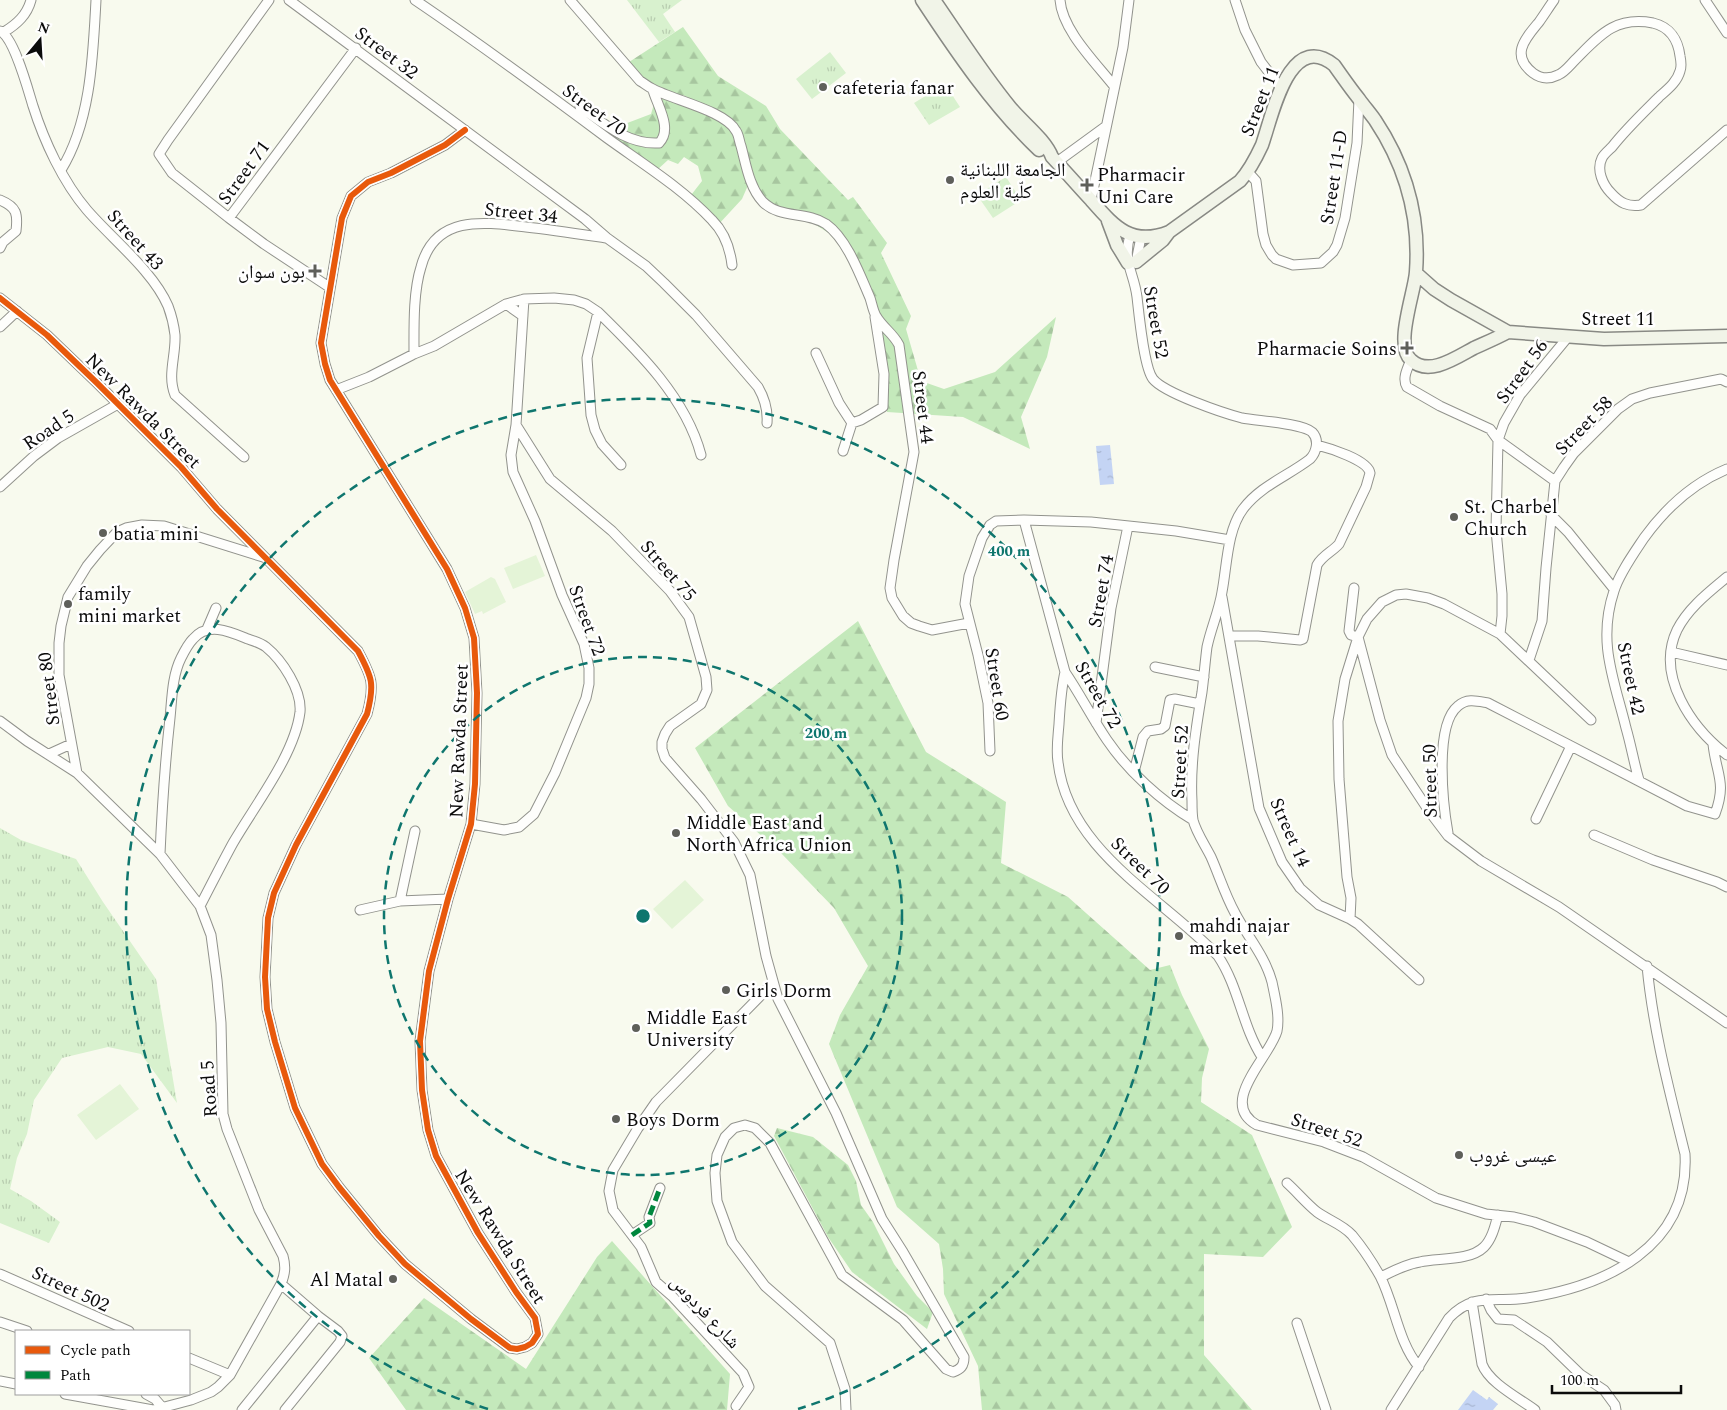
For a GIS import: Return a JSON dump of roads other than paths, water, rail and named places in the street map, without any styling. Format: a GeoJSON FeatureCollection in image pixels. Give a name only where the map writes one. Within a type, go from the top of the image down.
{"type":"FeatureCollection","features":[{"type":"Feature","properties":{"kind":"street"},"geometry":{"type":"LineString","coordinates":[[2,31],[15,25],[23,17],[28,10],[31,0]]}},
{"type":"Feature","properties":{"kind":"street"},"geometry":{"type":"LineString","coordinates":[[61,170],[76,140],[85,105],[93,52],[96,0]]}},
{"type":"Feature","properties":{"kind":"street"},"geometry":{"type":"LineString","coordinates":[[229,218],[172,173],[159,154],[269,0]]}},
{"type":"Feature","properties":{"kind":"street","name":"Street 32"},"geometry":{"type":"LineString","coordinates":[[288,0],[356,48],[465,130]]}},
{"type":"Feature","properties":{"kind":"street","name":"Street 70"},"geometry":{"type":"LineString","coordinates":[[415,0],[654,171],[688,199],[712,220],[721,231],[732,264]]}},
{"type":"Feature","properties":{"kind":"street","name":"Street 44"},"geometry":{"type":"LineString","coordinates":[[570,0],[640,81],[653,90],[710,112],[730,124],[736,131],[748,174],[757,195],[768,206],[783,213],[807,216],[818,220],[834,232],[843,242],[869,296],[875,315],[894,336],[899,345],[914,452],[894,560],[890,588],[892,598],[903,616],[911,623],[919,626],[932,630],[969,623]]}},
{"type":"Feature","properties":{"kind":"street"},"geometry":{"type":"LineString","coordinates":[[922,0],[1004,113],[1040,151],[1054,160],[1107,218],[1122,231],[1136,236],[1132,265]]}},
{"type":"Feature","properties":{"kind":"street"},"geometry":{"type":"LineString","coordinates":[[934,0],[1010,108],[1046,145],[1054,160]]}},
{"type":"Feature","properties":{"kind":"street"},"geometry":{"type":"LineString","coordinates":[[1060,0],[1068,28],[1114,86]]}},
{"type":"Feature","properties":{"kind":"street"},"geometry":{"type":"LineString","coordinates":[[1091,200],[1122,47],[1129,0]]}},
{"type":"Feature","properties":{"kind":"street"},"geometry":{"type":"LineString","coordinates":[[1235,0],[1245,30],[1261,62],[1281,88]]}},
{"type":"Feature","properties":{"kind":"street"},"geometry":{"type":"LineString","coordinates":[[1554,0],[1526,37],[1521,50],[1524,62],[1532,73],[1540,77],[1546,78],[1562,73],[1592,43],[1620,23],[1644,22],[1665,27],[1678,44],[1681,64],[1680,71],[1672,86],[1622,135],[1602,158],[1601,176],[1609,191],[1622,203],[1634,206],[1641,205],[1727,130]]}},
{"type":"Feature","properties":{"kind":"street"},"geometry":{"type":"LineString","coordinates":[[1705,0],[1727,33]]}},
{"type":"Feature","properties":{"kind":"street","name":"Street 43"},"geometry":{"type":"LineString","coordinates":[[2,31],[11,44],[38,123],[61,170],[86,209],[145,273],[169,307],[175,336],[171,385],[176,395],[244,457]]}},
{"type":"Feature","properties":{"kind":"street","name":"Street 71"},"geometry":{"type":"LineString","coordinates":[[329,287],[264,244],[229,218],[356,48]]}},
{"type":"Feature","properties":{"kind":"street","name":"Street 11"},"geometry":{"type":"LineString","coordinates":[[1136,236],[1160,236],[1169,232],[1229,190],[1248,172],[1262,144],[1281,88],[1293,66],[1310,57],[1317,56],[1329,61],[1374,118],[1388,140],[1405,177],[1415,226],[1416,273],[1409,304],[1404,344],[1406,354],[1411,360]]}},
{"type":"Feature","properties":{"kind":"street"},"geometry":{"type":"LineString","coordinates":[[580,106],[628,138],[659,143],[663,136],[664,120],[653,90]]}},
{"type":"Feature","properties":{"kind":"street","name":"Street 11-D"},"geometry":{"type":"LineString","coordinates":[[1248,172],[1256,181],[1263,234],[1266,245],[1272,255],[1283,262],[1293,265],[1320,262],[1333,252],[1337,245],[1345,218],[1357,143],[1358,99]]}},
{"type":"Feature","properties":{"kind":"street"},"geometry":{"type":"LineString","coordinates":[[1054,160],[1105,127]]}},
{"type":"Feature","properties":{"kind":"street","name":"Street 34"},"geometry":{"type":"LineString","coordinates":[[465,130],[585,219],[658,277],[723,346],[758,387],[765,399],[768,414],[767,424]]}},
{"type":"Feature","properties":{"kind":"street","name":"New Rawda Street"},"geometry":{"type":"LineString","coordinates":[[0,298],[47,335],[118,404],[181,467],[217,509],[358,651],[372,682],[372,696],[367,714],[296,845],[274,893],[268,918],[266,945],[267,1009],[295,1108],[322,1164],[338,1187],[405,1264],[471,1319],[510,1348],[525,1347],[538,1334],[535,1318],[478,1233],[436,1156],[428,1130],[422,1090],[420,1041],[429,971],[448,899],[471,824],[474,784],[476,678],[474,638],[465,608],[447,569],[330,380],[321,343],[342,218],[351,196],[368,182],[391,173],[445,145],[465,130]]}},
{"type":"Feature","properties":{"kind":"street"},"geometry":{"type":"LineString","coordinates":[[0,200],[8,203],[18,217],[16,231],[3,242],[0,248]]}},
{"type":"Feature","properties":{"kind":"street"},"geometry":{"type":"LineString","coordinates":[[1107,218],[1117,245],[1132,265]]}},
{"type":"Feature","properties":{"kind":"street","name":"Street 34"},"geometry":{"type":"LineString","coordinates":[[414,354],[420,268],[430,247],[447,232],[467,224],[497,223],[607,238]]}},
{"type":"Feature","properties":{"kind":"street"},"geometry":{"type":"LineString","coordinates":[[1132,265],[1163,240],[1169,232]]}},
{"type":"Feature","properties":{"kind":"street","name":"Street 52"},"geometry":{"type":"LineString","coordinates":[[1132,265],[1145,354],[1151,376],[1155,381],[1174,394],[1241,417],[1296,426],[1308,430],[1314,435],[1317,445],[1315,453],[1304,463],[1257,493],[1242,510],[1230,540],[1222,594],[1208,647],[1194,749],[1191,783],[1193,820],[1235,913],[1264,961],[1271,980],[1278,1019],[1277,1030],[1272,1043],[1251,1074],[1243,1099],[1242,1109],[1244,1114],[1251,1122],[1257,1125],[1324,1142],[1363,1157],[1436,1198],[1486,1214],[1514,1217],[1542,1225],[1587,1242],[1629,1262]]}},
{"type":"Feature","properties":{"kind":"street"},"geometry":{"type":"LineString","coordinates":[[1416,273],[1434,290],[1508,332]]}},
{"type":"Feature","properties":{"kind":"street"},"geometry":{"type":"LineString","coordinates":[[336,390],[369,377],[434,346],[506,304],[524,299],[554,298],[574,300],[586,304],[598,312],[658,375],[687,419],[697,439],[701,455]]}},
{"type":"Feature","properties":{"kind":"street"},"geometry":{"type":"LineString","coordinates":[[516,426],[524,299]]}},
{"type":"Feature","properties":{"kind":"street"},"geometry":{"type":"LineString","coordinates":[[506,304],[523,316]]}},
{"type":"Feature","properties":{"kind":"street"},"geometry":{"type":"LineString","coordinates":[[0,327],[17,312]]}},
{"type":"Feature","properties":{"kind":"street"},"geometry":{"type":"LineString","coordinates":[[598,312],[587,358],[591,415],[595,430],[602,444],[621,465]]}},
{"type":"Feature","properties":{"kind":"street"},"geometry":{"type":"LineString","coordinates":[[852,423],[883,408],[884,374],[875,315]]}},
{"type":"Feature","properties":{"kind":"street"},"geometry":{"type":"LineString","coordinates":[[1508,332],[1442,364],[1422,366],[1411,360],[1404,381],[1407,387],[1440,406],[1490,430],[1498,440],[1555,481]]}},
{"type":"Feature","properties":{"kind":"street","name":"Street 11"},"geometry":{"type":"LineString","coordinates":[[1508,332],[1604,339],[1727,336]]}},
{"type":"Feature","properties":{"kind":"street","name":"Street 56"},"geometry":{"type":"LineString","coordinates":[[1500,634],[1502,594],[1496,530],[1498,440],[1504,423],[1520,395],[1568,337]]}},
{"type":"Feature","properties":{"kind":"street"},"geometry":{"type":"LineString","coordinates":[[816,353],[839,403],[852,423]]}},
{"type":"Feature","properties":{"kind":"street","name":"Street 58"},"geometry":{"type":"LineString","coordinates":[[1529,660],[1542,621],[1555,481],[1574,453],[1618,409],[1632,399],[1650,393],[1721,379],[1727,382]]}},
{"type":"Feature","properties":{"kind":"street","name":"Road 5"},"geometry":{"type":"LineString","coordinates":[[0,487],[34,456],[58,438],[118,404]]}},
{"type":"Feature","properties":{"kind":"street"},"geometry":{"type":"LineString","coordinates":[[843,451],[852,423]]}},
{"type":"Feature","properties":{"kind":"street","name":"Street 72"},"geometry":{"type":"LineString","coordinates":[[471,824],[504,830],[519,827],[534,814],[555,773],[586,698],[589,684],[589,668],[584,644],[562,595],[535,521],[514,472],[511,455],[516,426]]}},
{"type":"Feature","properties":{"kind":"street","name":"Street 75"},"geometry":{"type":"LineString","coordinates":[[516,426],[550,478],[612,531],[670,591],[689,617],[708,690],[701,704],[670,726],[662,742],[662,749],[665,758],[701,799],[734,842],[750,875],[773,983]]}},
{"type":"Feature","properties":{"kind":"street"},"geometry":{"type":"LineString","coordinates":[[1230,636],[1303,639],[1317,565],[1324,555],[1339,544],[1370,477],[1370,470],[1367,466],[1341,452],[1317,445]]}},
{"type":"Feature","properties":{"kind":"street","name":"Street 42"},"geometry":{"type":"LineString","coordinates":[[1638,780],[1626,727],[1614,690],[1608,657],[1606,627],[1614,589],[1635,550],[1655,522],[1694,487],[1727,469]]}},
{"type":"Feature","properties":{"kind":"street"},"geometry":{"type":"LineString","coordinates":[[1551,515],[1568,532],[1614,589]]}},
{"type":"Feature","properties":{"kind":"street","name":"Street 72"},"geometry":{"type":"LineString","coordinates":[[1024,520],[1044,588],[1065,672],[1080,693],[1107,741],[1134,772],[1168,804],[1193,820]]}},
{"type":"Feature","properties":{"kind":"street"},"geometry":{"type":"LineString","coordinates":[[969,623],[965,604],[966,590],[984,533],[996,521],[1091,522],[1176,530],[1230,540]]}},
{"type":"Feature","properties":{"kind":"street","name":"Street 80"},"geometry":{"type":"LineString","coordinates":[[77,773],[59,675],[58,659],[61,626],[68,597],[74,585],[87,566],[113,536],[126,528],[142,525],[164,526],[265,557]]}},
{"type":"Feature","properties":{"kind":"street","name":"Street 74"},"geometry":{"type":"LineString","coordinates":[[1096,722],[1111,608],[1128,526]]}},
{"type":"Feature","properties":{"kind":"street"},"geometry":{"type":"LineString","coordinates":[[1727,577],[1701,599],[1685,619],[1678,630],[1671,652],[1671,669],[1685,708],[1696,725],[1713,744],[1727,755]]}},
{"type":"Feature","properties":{"kind":"street","name":"Street 50"},"geometry":{"type":"LineString","coordinates":[[1354,588],[1349,632],[1351,635],[1358,637],[1380,720],[1392,755],[1448,836]]}},
{"type":"Feature","properties":{"kind":"street","name":"Street 14"},"geometry":{"type":"LineString","coordinates":[[1222,594],[1259,808],[1274,844],[1292,877],[1309,897],[1325,908],[1358,924],[1419,980]]}},
{"type":"Feature","properties":{"kind":"street"},"geometry":{"type":"LineString","coordinates":[[1350,919],[1350,892],[1339,787],[1338,721],[1345,678],[1358,637],[1367,619],[1382,602],[1406,594],[1428,598],[1444,604],[1500,634],[1591,720]]}},
{"type":"Feature","properties":{"kind":"street"},"geometry":{"type":"LineString","coordinates":[[160,854],[162,800],[175,679],[180,659],[194,638],[207,629],[216,608]]}},
{"type":"Feature","properties":{"kind":"street","name":"Street 60"},"geometry":{"type":"LineString","coordinates":[[969,623],[981,665],[988,703],[990,751]]}},
{"type":"Feature","properties":{"kind":"street"},"geometry":{"type":"LineString","coordinates":[[200,906],[233,843],[281,763],[296,730],[300,710],[299,695],[290,676],[265,646],[227,630],[207,629]]}},
{"type":"Feature","properties":{"kind":"street"},"geometry":{"type":"LineString","coordinates":[[1671,652],[1727,665]]}},
{"type":"Feature","properties":{"kind":"street"},"geometry":{"type":"LineString","coordinates":[[1155,667],[1204,677]]}},
{"type":"Feature","properties":{"kind":"street","name":"Street 70"},"geometry":{"type":"LineString","coordinates":[[1065,672],[1062,684],[1057,760],[1070,806],[1092,841],[1134,883],[1218,956],[1227,970],[1238,996],[1250,1035],[1262,1057]]}},
{"type":"Feature","properties":{"kind":"street"},"geometry":{"type":"LineString","coordinates":[[1134,772],[1143,737],[1148,731],[1161,729],[1165,726],[1170,700],[1174,699],[1200,704]]}},
{"type":"Feature","properties":{"kind":"street","name":"Street 50"},"geometry":{"type":"LineString","coordinates":[[1448,836],[1442,758],[1444,737],[1450,716],[1458,705],[1469,700],[1488,703],[1687,806],[1715,814],[1724,777],[1713,744]]}},
{"type":"Feature","properties":{"kind":"street","name":"Road 5"},"geometry":{"type":"LineString","coordinates":[[0,721],[3,725],[77,773],[160,854],[200,906],[211,935],[218,980],[224,1114],[227,1130],[259,1210],[283,1256],[285,1264],[285,1273],[281,1284],[230,1375],[211,1392],[191,1400],[153,1410],[70,1395]]}},
{"type":"Feature","properties":{"kind":"street","name":"Street 80"},"geometry":{"type":"LineString","coordinates":[[49,754],[71,744]]}},
{"type":"Feature","properties":{"kind":"street"},"geometry":{"type":"LineString","coordinates":[[1536,819],[1571,746]]}},
{"type":"Feature","properties":{"kind":"street"},"geometry":{"type":"LineString","coordinates":[[400,901],[415,831]]}},
{"type":"Feature","properties":{"kind":"street"},"geometry":{"type":"LineString","coordinates":[[1594,835],[1615,845],[1727,887]]}},
{"type":"Feature","properties":{"kind":"street"},"geometry":{"type":"LineString","coordinates":[[1448,836],[1481,862],[1559,907],[1727,1022]]}},
{"type":"Feature","properties":{"kind":"street"},"geometry":{"type":"LineString","coordinates":[[360,910],[400,901],[448,899]]}},
{"type":"Feature","properties":{"kind":"street"},"geometry":{"type":"LineString","coordinates":[[1391,1410],[1449,1318],[1457,1310],[1472,1302],[1486,1299],[1522,1299],[1553,1294],[1609,1274],[1654,1243],[1672,1219],[1680,1202],[1686,1170],[1685,1154],[1650,992],[1647,966]]}},
{"type":"Feature","properties":{"kind":"street"},"geometry":{"type":"LineString","coordinates":[[773,983],[778,999],[836,1113],[882,1219],[904,1252],[964,1357],[964,1364],[960,1370],[953,1372],[946,1369],[904,1320],[842,1275],[770,1143],[755,1128],[745,1125],[734,1128],[726,1137],[717,1155],[715,1173],[717,1201],[732,1242],[765,1286],[830,1343],[846,1389],[846,1410]]}},
{"type":"Feature","properties":{"kind":"street","name":"شارع فردوس"},"geometry":{"type":"LineString","coordinates":[[736,1406],[749,1386],[743,1373],[672,1296],[656,1282],[641,1247],[613,1210],[609,1191],[613,1170],[656,1102],[773,983]]}},
{"type":"Feature","properties":{"kind":"street"},"geometry":{"type":"LineString","coordinates":[[759,997],[778,999]]}},
{"type":"Feature","properties":{"kind":"street"},"geometry":{"type":"LineString","coordinates":[[1287,1183],[1318,1212],[1351,1234],[1381,1277],[1413,1361],[1419,1367]]}},
{"type":"Feature","properties":{"kind":"street"},"geometry":{"type":"LineString","coordinates":[[632,1235],[650,1223],[650,1216],[660,1188]]}},
{"type":"Feature","properties":{"kind":"street"},"geometry":{"type":"LineString","coordinates":[[1381,1277],[1394,1270],[1420,1262],[1455,1258],[1477,1252],[1484,1247],[1489,1239],[1498,1215]]}},
{"type":"Feature","properties":{"kind":"street","name":"Street 502"},"geometry":{"type":"LineString","coordinates":[[0,1274],[127,1330]]}},
{"type":"Feature","properties":{"kind":"street"},"geometry":{"type":"LineString","coordinates":[[281,1284],[342,1336],[340,1342],[285,1410]]}},
{"type":"Feature","properties":{"kind":"street"},"geometry":{"type":"LineString","coordinates":[[1486,1299],[1498,1319],[1514,1320],[1547,1342],[1580,1374],[1604,1390],[1615,1405],[1616,1410]]}},
{"type":"Feature","properties":{"kind":"street"},"geometry":{"type":"LineString","coordinates":[[1472,1302],[1485,1372],[1535,1410]]}},
{"type":"Feature","properties":{"kind":"street"},"geometry":{"type":"LineString","coordinates":[[242,1410],[318,1316]]}},
{"type":"Feature","properties":{"kind":"street"},"geometry":{"type":"LineString","coordinates":[[0,1322],[24,1330]]}},
{"type":"Feature","properties":{"kind":"street"},"geometry":{"type":"LineString","coordinates":[[1297,1323],[1326,1410]]}},
{"type":"Feature","properties":{"kind":"street"},"geometry":{"type":"LineString","coordinates":[[190,1358],[230,1375]]}},
{"type":"Feature","properties":{"kind":"street"},"geometry":{"type":"LineString","coordinates":[[0,1381],[15,1384]]}},
{"type":"Feature","properties":{"kind":"street"},"geometry":{"type":"LineString","coordinates":[[148,1395],[155,1399],[162,1407]]}},
{"type":"Feature","properties":{"kind":"water"},"geometry":{"type":"Polygon","coordinates":[[[1110,445],[1114,484],[1100,485],[1096,446],[1110,445]]]}},
{"type":"Feature","properties":{"kind":"water"},"geometry":{"type":"Polygon","coordinates":[[[1473,1390],[1487,1400],[1489,1397],[1498,1404],[1493,1410],[1458,1410],[1473,1390]]]}},
{"type":"Feature","properties":{"kind":"place","name":"cafeteria fanar"},"geometry":{"type":"Point","coordinates":[823,87]}},
{"type":"Feature","properties":{"kind":"place","name":"الجامعة اللبنانية كلّية العلوم"},"geometry":{"type":"Point","coordinates":[950,180]}},
{"type":"Feature","properties":{"kind":"place","name":"Pharmacir Uni Care"},"geometry":{"type":"Point","coordinates":[1087,185]}},
{"type":"Feature","properties":{"kind":"place","name":"بون سوان"},"geometry":{"type":"Point","coordinates":[315,271]}},
{"type":"Feature","properties":{"kind":"place","name":"Pharmacie Soins"},"geometry":{"type":"Point","coordinates":[1407,348]}},
{"type":"Feature","properties":{"kind":"place","name":"St. Charbel Church"},"geometry":{"type":"Point","coordinates":[1454,517]}},
{"type":"Feature","properties":{"kind":"place","name":"batia mini"},"geometry":{"type":"Point","coordinates":[103,533]}},
{"type":"Feature","properties":{"kind":"place","name":"family mini market"},"geometry":{"type":"Point","coordinates":[68,604]}},
{"type":"Feature","properties":{"kind":"place","name":"Middle East and North Africa Union"},"geometry":{"type":"Point","coordinates":[676,833]}},
{"type":"Feature","properties":{"kind":"place","name":"mahdi najar market"},"geometry":{"type":"Point","coordinates":[1179,936]}},
{"type":"Feature","properties":{"kind":"place","name":"Girls Dorm"},"geometry":{"type":"Point","coordinates":[726,990]}},
{"type":"Feature","properties":{"kind":"place","name":"Middle East University"},"geometry":{"type":"Point","coordinates":[636,1028]}},
{"type":"Feature","properties":{"kind":"place","name":"Boys Dorm"},"geometry":{"type":"Point","coordinates":[616,1119]}},
{"type":"Feature","properties":{"kind":"place","name":"عيسى غروب"},"geometry":{"type":"Point","coordinates":[1459,1155]}},
{"type":"Feature","properties":{"kind":"place","name":"Al Matal"},"geometry":{"type":"Point","coordinates":[393,1279]}}]}
